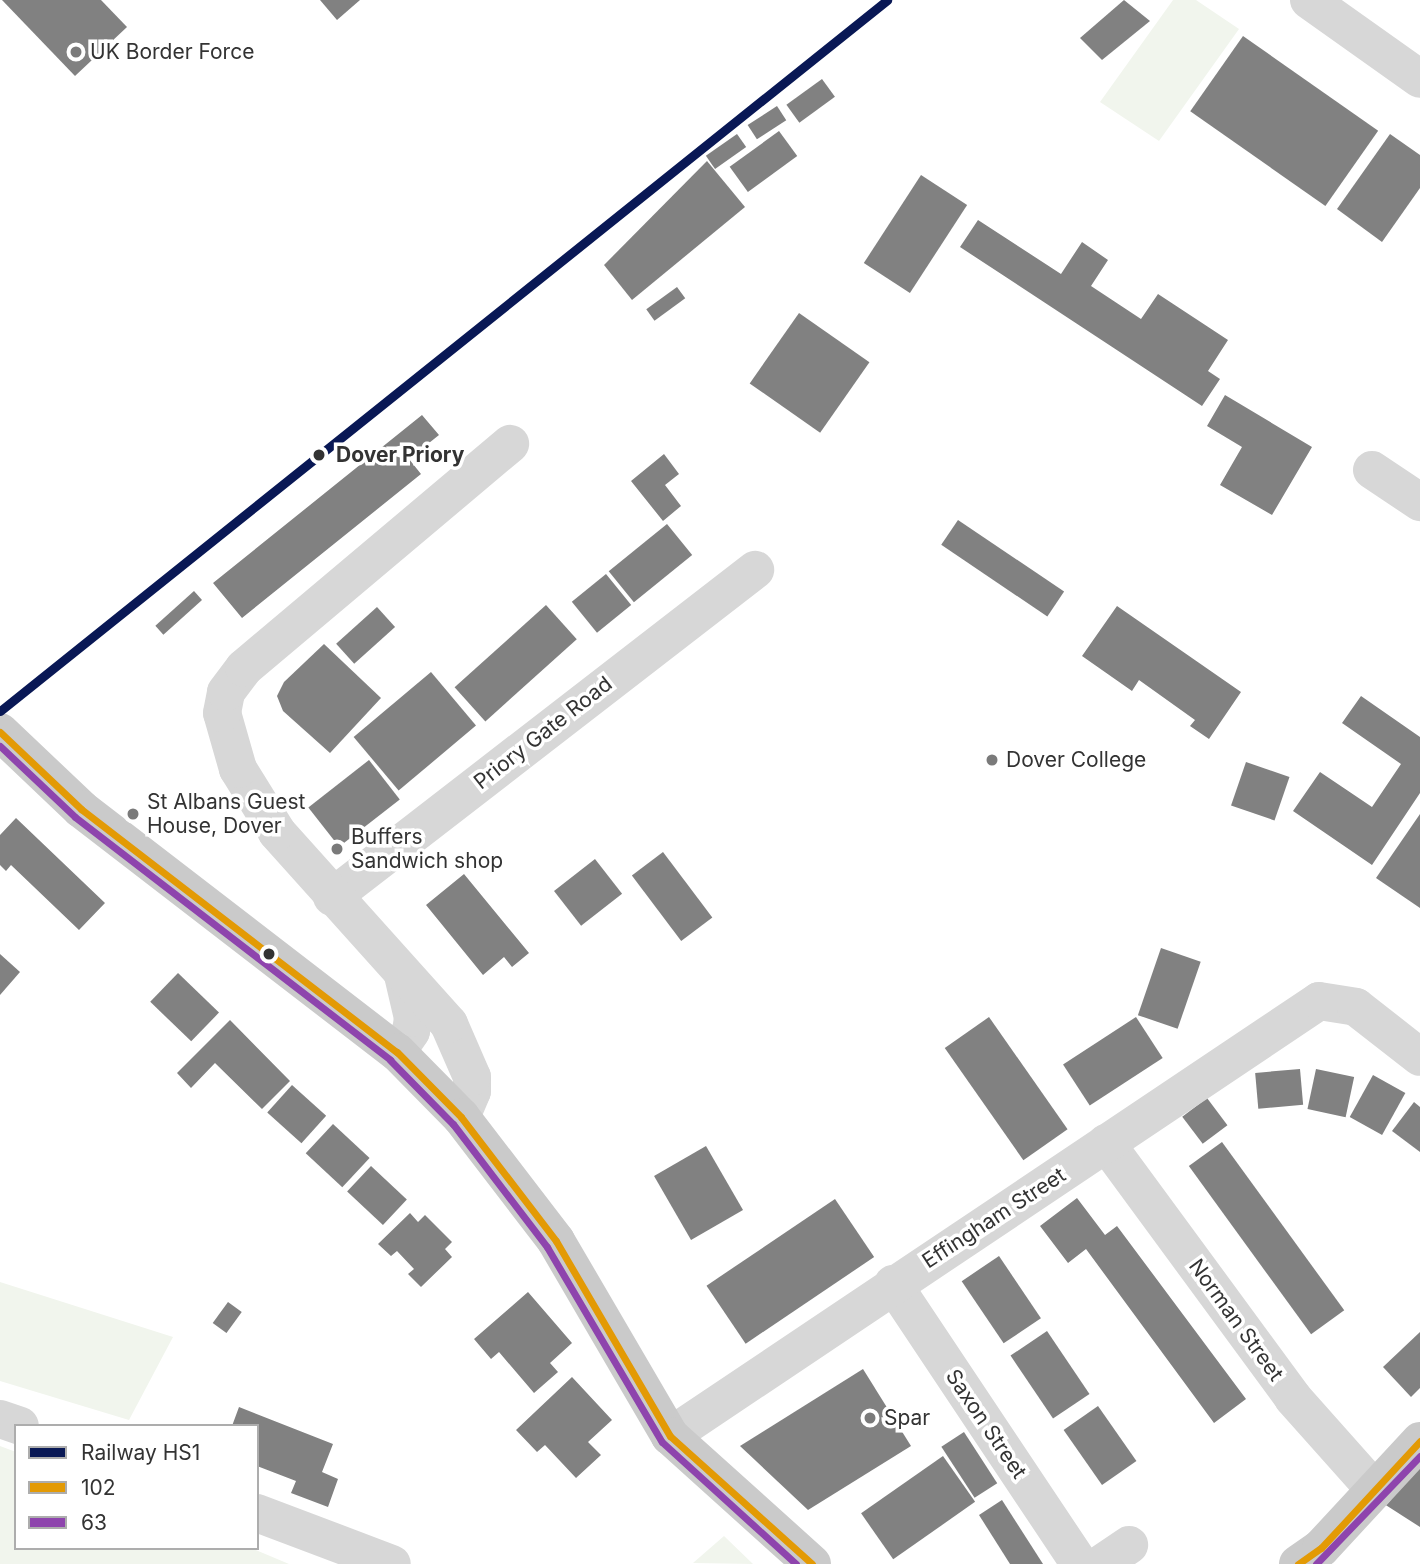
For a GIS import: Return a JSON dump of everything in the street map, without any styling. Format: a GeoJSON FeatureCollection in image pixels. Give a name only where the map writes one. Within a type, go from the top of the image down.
{"type":"FeatureCollection","features":[{"type":"Feature","properties":{"kind":"main road"},"geometry":{"type":"LineString","coordinates":[[10,742],[81,809],[397,1052],[461,1117],[556,1241],[670,1436],[812,1564]]}},
{"type":"Feature","properties":{"kind":"main road"},"geometry":{"type":"LineString","coordinates":[[1297,1564],[1321,1548],[1420,1441]]}},
{"type":"Feature","properties":{"kind":"street"},"geometry":{"type":"LineString","coordinates":[[1309,0],[1420,79]]}},
{"type":"Feature","properties":{"kind":"street"},"geometry":{"type":"LineString","coordinates":[[461,1117],[472,1091],[464,1056],[449,1024],[332,897],[277,832],[238,769],[224,732],[226,692],[244,668],[510,444]]}},
{"type":"Feature","properties":{"kind":"street"},"geometry":{"type":"LineString","coordinates":[[1372,470],[1420,502]]}},
{"type":"Feature","properties":{"kind":"street","name":"Priory Gate Road"},"geometry":{"type":"LineString","coordinates":[[332,897],[755,570]]}},
{"type":"Feature","properties":{"kind":"street"},"geometry":{"type":"LineString","coordinates":[[397,1052],[411,1031],[413,1018],[403,975]]}},
{"type":"Feature","properties":{"kind":"street","name":"Effingham Street"},"geometry":{"type":"LineString","coordinates":[[670,1436],[893,1284],[1319,1001],[1356,1007],[1420,1057]]}},
{"type":"Feature","properties":{"kind":"street","name":"Norman Street"},"geometry":{"type":"LineString","coordinates":[[1106,1143],[1293,1398],[1375,1490]]}},
{"type":"Feature","properties":{"kind":"street","name":"Saxon Street"},"geometry":{"type":"LineString","coordinates":[[893,1284],[1080,1564]]}},
{"type":"Feature","properties":{"kind":"street"},"geometry":{"type":"LineString","coordinates":[[259,1514],[392,1564]]}},
{"type":"Feature","properties":{"kind":"shaded area"},"geometry":{"type":"Polygon","coordinates":[[[1173,0],[1196,0],[1239,29],[1159,141],[1100,102],[1173,0]]]}},
{"type":"Feature","properties":{"kind":"shaded area"},"geometry":{"type":"Polygon","coordinates":[[[0,1282],[173,1337],[129,1420],[0,1381],[0,1282]]]}},
{"type":"Feature","properties":{"kind":"shaded area"},"geometry":{"type":"Polygon","coordinates":[[[0,1446],[14,1451],[14,1550],[256,1550],[289,1564],[0,1564],[0,1446]]]}},
{"type":"Feature","properties":{"kind":"shaded area"},"geometry":{"type":"Polygon","coordinates":[[[724,1536],[753,1564],[693,1563],[724,1536]]]}},
{"type":"Feature","properties":{"kind":"building","name":"UK Border Force"},"geometry":{"type":"Polygon","coordinates":[[[2,0],[101,0],[127,27],[75,76],[2,0]]]}},
{"type":"Feature","properties":{"kind":"building"},"geometry":{"type":"Polygon","coordinates":[[[320,0],[360,0],[337,20],[320,0]]]}},
{"type":"Feature","properties":{"kind":"building"},"geometry":{"type":"Polygon","coordinates":[[[1124,0],[1150,21],[1102,60],[1080,38],[1124,0]]]}},
{"type":"Feature","properties":{"kind":"building"},"geometry":{"type":"Polygon","coordinates":[[[1243,36],[1378,131],[1325,206],[1190,111],[1243,36]]]}},
{"type":"Feature","properties":{"kind":"building"},"geometry":{"type":"Polygon","coordinates":[[[822,79],[835,97],[799,123],[786,105],[822,79]]]}},
{"type":"Feature","properties":{"kind":"building"},"geometry":{"type":"Polygon","coordinates":[[[777,106],[786,120],[757,139],[748,125],[777,106]]]}},
{"type":"Feature","properties":{"kind":"building"},"geometry":{"type":"Polygon","coordinates":[[[779,131],[797,156],[748,192],[730,167],[779,131]]]}},
{"type":"Feature","properties":{"kind":"building"},"geometry":{"type":"Polygon","coordinates":[[[737,134],[746,147],[715,169],[706,156],[737,134]]]}},
{"type":"Feature","properties":{"kind":"building"},"geometry":{"type":"Polygon","coordinates":[[[1390,134],[1420,155],[1420,188],[1382,242],[1337,209],[1390,134]]]}},
{"type":"Feature","properties":{"kind":"building"},"geometry":{"type":"Polygon","coordinates":[[[707,161],[745,207],[632,300],[604,265],[707,161]]]}},
{"type":"Feature","properties":{"kind":"building"},"geometry":{"type":"Polygon","coordinates":[[[921,175],[967,205],[910,293],[864,263],[921,175]]]}},
{"type":"Feature","properties":{"kind":"building"},"geometry":{"type":"Polygon","coordinates":[[[978,220],[1061,274],[1082,242],[1108,260],[1091,286],[1141,319],[1158,294],[1228,340],[1208,371],[1220,379],[1202,406],[960,247],[978,220]]]}},
{"type":"Feature","properties":{"kind":"building"},"geometry":{"type":"Polygon","coordinates":[[[677,287],[685,298],[654,321],[646,309],[677,287]]]}},
{"type":"Feature","properties":{"kind":"building"},"geometry":{"type":"Polygon","coordinates":[[[799,313],[869,362],[820,433],[750,383],[799,313]]]}},
{"type":"Feature","properties":{"kind":"building"},"geometry":{"type":"Polygon","coordinates":[[[1225,395],[1312,447],[1272,515],[1220,485],[1242,447],[1207,426],[1225,395]]]}},
{"type":"Feature","properties":{"kind":"building"},"geometry":{"type":"Polygon","coordinates":[[[422,415],[439,435],[409,459],[421,474],[242,618],[213,583],[422,415]]]}},
{"type":"Feature","properties":{"kind":"building"},"geometry":{"type":"Polygon","coordinates":[[[664,454],[679,474],[665,485],[681,506],[663,521],[631,481],[664,454]]]}},
{"type":"Feature","properties":{"kind":"building"},"geometry":{"type":"Polygon","coordinates":[[[958,520],[1064,592],[1047,616],[941,545],[958,520]]]}},
{"type":"Feature","properties":{"kind":"building"},"geometry":{"type":"Polygon","coordinates":[[[667,524],[692,555],[634,602],[609,571],[667,524]]]}},
{"type":"Feature","properties":{"kind":"building"},"geometry":{"type":"Polygon","coordinates":[[[606,574],[631,605],[597,633],[572,602],[606,574]]]}},
{"type":"Feature","properties":{"kind":"building"},"geometry":{"type":"Polygon","coordinates":[[[194,591],[202,600],[163,635],[155,626],[194,591]]]}},
{"type":"Feature","properties":{"kind":"building"},"geometry":{"type":"Polygon","coordinates":[[[546,605],[577,639],[485,721],[455,687],[546,605]]]}},
{"type":"Feature","properties":{"kind":"building"},"geometry":{"type":"Polygon","coordinates":[[[1117,606],[1241,692],[1209,739],[1190,726],[1195,720],[1139,680],[1132,691],[1082,656],[1117,606]]]}},
{"type":"Feature","properties":{"kind":"building"},"geometry":{"type":"Polygon","coordinates":[[[377,607],[395,627],[354,664],[336,644],[377,607]]]}},
{"type":"Feature","properties":{"kind":"building"},"geometry":{"type":"Polygon","coordinates":[[[324,644],[381,698],[330,753],[283,711],[277,696],[284,682],[324,644]]]}},
{"type":"Feature","properties":{"kind":"building"},"geometry":{"type":"Polygon","coordinates":[[[431,672],[476,726],[399,791],[354,737],[431,672]]]}},
{"type":"Feature","properties":{"kind":"building"},"geometry":{"type":"Polygon","coordinates":[[[1361,696],[1420,737],[1420,793],[1372,865],[1293,811],[1320,772],[1372,807],[1401,764],[1342,723],[1361,696]]]}},
{"type":"Feature","properties":{"kind":"building"},"geometry":{"type":"Polygon","coordinates":[[[369,760],[400,799],[339,847],[308,807],[369,760]]]}},
{"type":"Feature","properties":{"kind":"building"},"geometry":{"type":"Polygon","coordinates":[[[1246,762],[1289,777],[1275,820],[1231,805],[1246,762]]]}},
{"type":"Feature","properties":{"kind":"building"},"geometry":{"type":"Polygon","coordinates":[[[1420,814],[1420,908],[1376,878],[1420,814]]]}},
{"type":"Feature","properties":{"kind":"building"},"geometry":{"type":"Polygon","coordinates":[[[16,818],[105,903],[79,930],[11,865],[6,871],[0,865],[0,835],[16,818]]]}},
{"type":"Feature","properties":{"kind":"building"},"geometry":{"type":"Polygon","coordinates":[[[663,852],[712,917],[681,941],[632,875],[663,852]]]}},
{"type":"Feature","properties":{"kind":"building"},"geometry":{"type":"Polygon","coordinates":[[[595,859],[622,894],[581,926],[554,891],[595,859]]]}},
{"type":"Feature","properties":{"kind":"building"},"geometry":{"type":"Polygon","coordinates":[[[464,874],[529,953],[512,967],[504,957],[483,975],[426,905],[464,874]]]}},
{"type":"Feature","properties":{"kind":"building"},"geometry":{"type":"Polygon","coordinates":[[[1161,948],[1201,962],[1178,1029],[1138,1015],[1161,948]]]}},
{"type":"Feature","properties":{"kind":"building"},"geometry":{"type":"Polygon","coordinates":[[[0,954],[20,972],[0,995],[0,954]]]}},
{"type":"Feature","properties":{"kind":"building"},"geometry":{"type":"Polygon","coordinates":[[[178,973],[219,1013],[191,1041],[150,1002],[178,973]]]}},
{"type":"Feature","properties":{"kind":"building"},"geometry":{"type":"Polygon","coordinates":[[[989,1017],[1068,1129],[1023,1160],[945,1048],[989,1017]]]}},
{"type":"Feature","properties":{"kind":"building"},"geometry":{"type":"Polygon","coordinates":[[[1136,1017],[1163,1058],[1090,1105],[1063,1064],[1136,1017]]]}},
{"type":"Feature","properties":{"kind":"building"},"geometry":{"type":"Polygon","coordinates":[[[230,1020],[290,1081],[262,1109],[215,1063],[191,1088],[177,1073],[230,1020]]]}},
{"type":"Feature","properties":{"kind":"building"},"geometry":{"type":"Polygon","coordinates":[[[1300,1069],[1303,1105],[1258,1109],[1255,1073],[1300,1069]]]}},
{"type":"Feature","properties":{"kind":"building"},"geometry":{"type":"Polygon","coordinates":[[[1316,1069],[1354,1077],[1346,1117],[1307,1109],[1316,1069]]]}},
{"type":"Feature","properties":{"kind":"building"},"geometry":{"type":"Polygon","coordinates":[[[1373,1075],[1405,1093],[1382,1135],[1350,1117],[1373,1075]]]}},
{"type":"Feature","properties":{"kind":"building"},"geometry":{"type":"Polygon","coordinates":[[[292,1085],[326,1116],[301,1143],[267,1112],[292,1085]]]}},
{"type":"Feature","properties":{"kind":"building"},"geometry":{"type":"Polygon","coordinates":[[[1207,1098],[1227,1125],[1203,1144],[1182,1117],[1207,1098]]]}},
{"type":"Feature","properties":{"kind":"building"},"geometry":{"type":"Polygon","coordinates":[[[1414,1102],[1420,1107],[1420,1152],[1392,1131],[1414,1102]]]}},
{"type":"Feature","properties":{"kind":"building"},"geometry":{"type":"Polygon","coordinates":[[[333,1124],[370,1158],[342,1187],[306,1153],[333,1124]]]}},
{"type":"Feature","properties":{"kind":"building"},"geometry":{"type":"Polygon","coordinates":[[[1222,1142],[1344,1310],[1311,1334],[1189,1166],[1222,1142]]]}},
{"type":"Feature","properties":{"kind":"building"},"geometry":{"type":"Polygon","coordinates":[[[706,1146],[743,1210],[691,1240],[654,1176],[706,1146]]]}},
{"type":"Feature","properties":{"kind":"building"},"geometry":{"type":"Polygon","coordinates":[[[371,1166],[407,1199],[383,1225],[347,1192],[371,1166]]]}},
{"type":"Feature","properties":{"kind":"building"},"geometry":{"type":"Polygon","coordinates":[[[1077,1198],[1105,1235],[1117,1226],[1246,1399],[1214,1423],[1086,1249],[1068,1263],[1040,1226],[1077,1198]]]}},
{"type":"Feature","properties":{"kind":"building"},"geometry":{"type":"Polygon","coordinates":[[[835,1199],[874,1257],[746,1344],[706,1286],[835,1199]]]}},
{"type":"Feature","properties":{"kind":"building"},"geometry":{"type":"Polygon","coordinates":[[[410,1213],[418,1222],[425,1215],[452,1242],[445,1249],[452,1257],[421,1287],[408,1274],[414,1269],[397,1251],[391,1256],[378,1244],[410,1213]]]}},
{"type":"Feature","properties":{"kind":"building"},"geometry":{"type":"Polygon","coordinates":[[[999,1256],[1041,1318],[1004,1343],[962,1281],[999,1256]]]}},
{"type":"Feature","properties":{"kind":"building"},"geometry":{"type":"Polygon","coordinates":[[[528,1292],[572,1343],[550,1363],[558,1372],[534,1393],[499,1352],[491,1359],[474,1339],[528,1292]]]}},
{"type":"Feature","properties":{"kind":"building"},"geometry":{"type":"Polygon","coordinates":[[[228,1302],[242,1312],[226,1333],[213,1323],[228,1302]]]}},
{"type":"Feature","properties":{"kind":"building"},"geometry":{"type":"Polygon","coordinates":[[[1047,1331],[1089,1394],[1053,1419],[1011,1356],[1047,1331]]]}},
{"type":"Feature","properties":{"kind":"building"},"geometry":{"type":"Polygon","coordinates":[[[1420,1332],[1420,1388],[1411,1397],[1383,1367],[1420,1332]]]}},
{"type":"Feature","properties":{"kind":"building"},"geometry":{"type":"Polygon","coordinates":[[[863,1369],[911,1446],[808,1510],[740,1446],[863,1369]]]}},
{"type":"Feature","properties":{"kind":"building"},"geometry":{"type":"Polygon","coordinates":[[[572,1377],[612,1420],[588,1442],[601,1455],[576,1478],[545,1445],[537,1452],[516,1430],[572,1377]]]}},
{"type":"Feature","properties":{"kind":"building"},"geometry":{"type":"Polygon","coordinates":[[[1098,1406],[1136,1461],[1102,1485],[1064,1430],[1098,1406]]]}},
{"type":"Feature","properties":{"kind":"building"},"geometry":{"type":"Polygon","coordinates":[[[239,1407],[333,1444],[322,1472],[338,1479],[328,1507],[291,1493],[296,1481],[259,1467],[259,1424],[233,1424],[239,1407]]]}},
{"type":"Feature","properties":{"kind":"building"},"geometry":{"type":"Polygon","coordinates":[[[964,1432],[997,1483],[975,1498],[941,1447],[964,1432]]]}},
{"type":"Feature","properties":{"kind":"building"},"geometry":{"type":"Polygon","coordinates":[[[943,1456],[975,1502],[893,1559],[861,1513],[943,1456]]]}},
{"type":"Feature","properties":{"kind":"building"},"geometry":{"type":"Polygon","coordinates":[[[1420,1465],[1420,1527],[1381,1502],[1420,1465]]]}},
{"type":"Feature","properties":{"kind":"building"},"geometry":{"type":"Polygon","coordinates":[[[1002,1500],[1043,1564],[1010,1564],[979,1515],[1002,1500]]]}},
{"type":"Feature","properties":{"kind":"rail line","name":"HS1"},"geometry":{"type":"LineString","coordinates":[[0,711],[887,0]]}},
{"type":"Feature","properties":{"kind":"transit line","name":"102"},"geometry":{"type":"LineString","coordinates":[[0,732],[81,809],[397,1052],[461,1117],[556,1241],[670,1436],[812,1564]]}},
{"type":"Feature","properties":{"kind":"transit line","name":"63"},"geometry":{"type":"LineString","coordinates":[[0,746],[75,817],[390,1060],[453,1124],[547,1247],[662,1442],[796,1564]]}},
{"type":"Feature","properties":{"kind":"transit line","name":"102"},"geometry":{"type":"LineString","coordinates":[[1298,1564],[1321,1548],[1420,1441]]}},
{"type":"Feature","properties":{"kind":"transit line","name":"63"},"geometry":{"type":"LineString","coordinates":[[1316,1564],[1420,1456]]}},
{"type":"Feature","properties":{"kind":"place","name":"UK Border Force"},"geometry":{"type":"Point","coordinates":[76,52]}},
{"type":"Feature","properties":{"kind":"place","name":"Dover Priory"},"geometry":{"type":"Point","coordinates":[319,455]}},
{"type":"Feature","properties":{"kind":"place","name":"Dover College"},"geometry":{"type":"Point","coordinates":[992,760]}},
{"type":"Feature","properties":{"kind":"place","name":"St Albans Guest House, Dover"},"geometry":{"type":"Point","coordinates":[133,814]}},
{"type":"Feature","properties":{"kind":"place","name":"Buffers Sandwich shop"},"geometry":{"type":"Point","coordinates":[337,849]}},
{"type":"Feature","properties":{"kind":"place","name":"Spar"},"geometry":{"type":"Point","coordinates":[870,1418]}}]}
